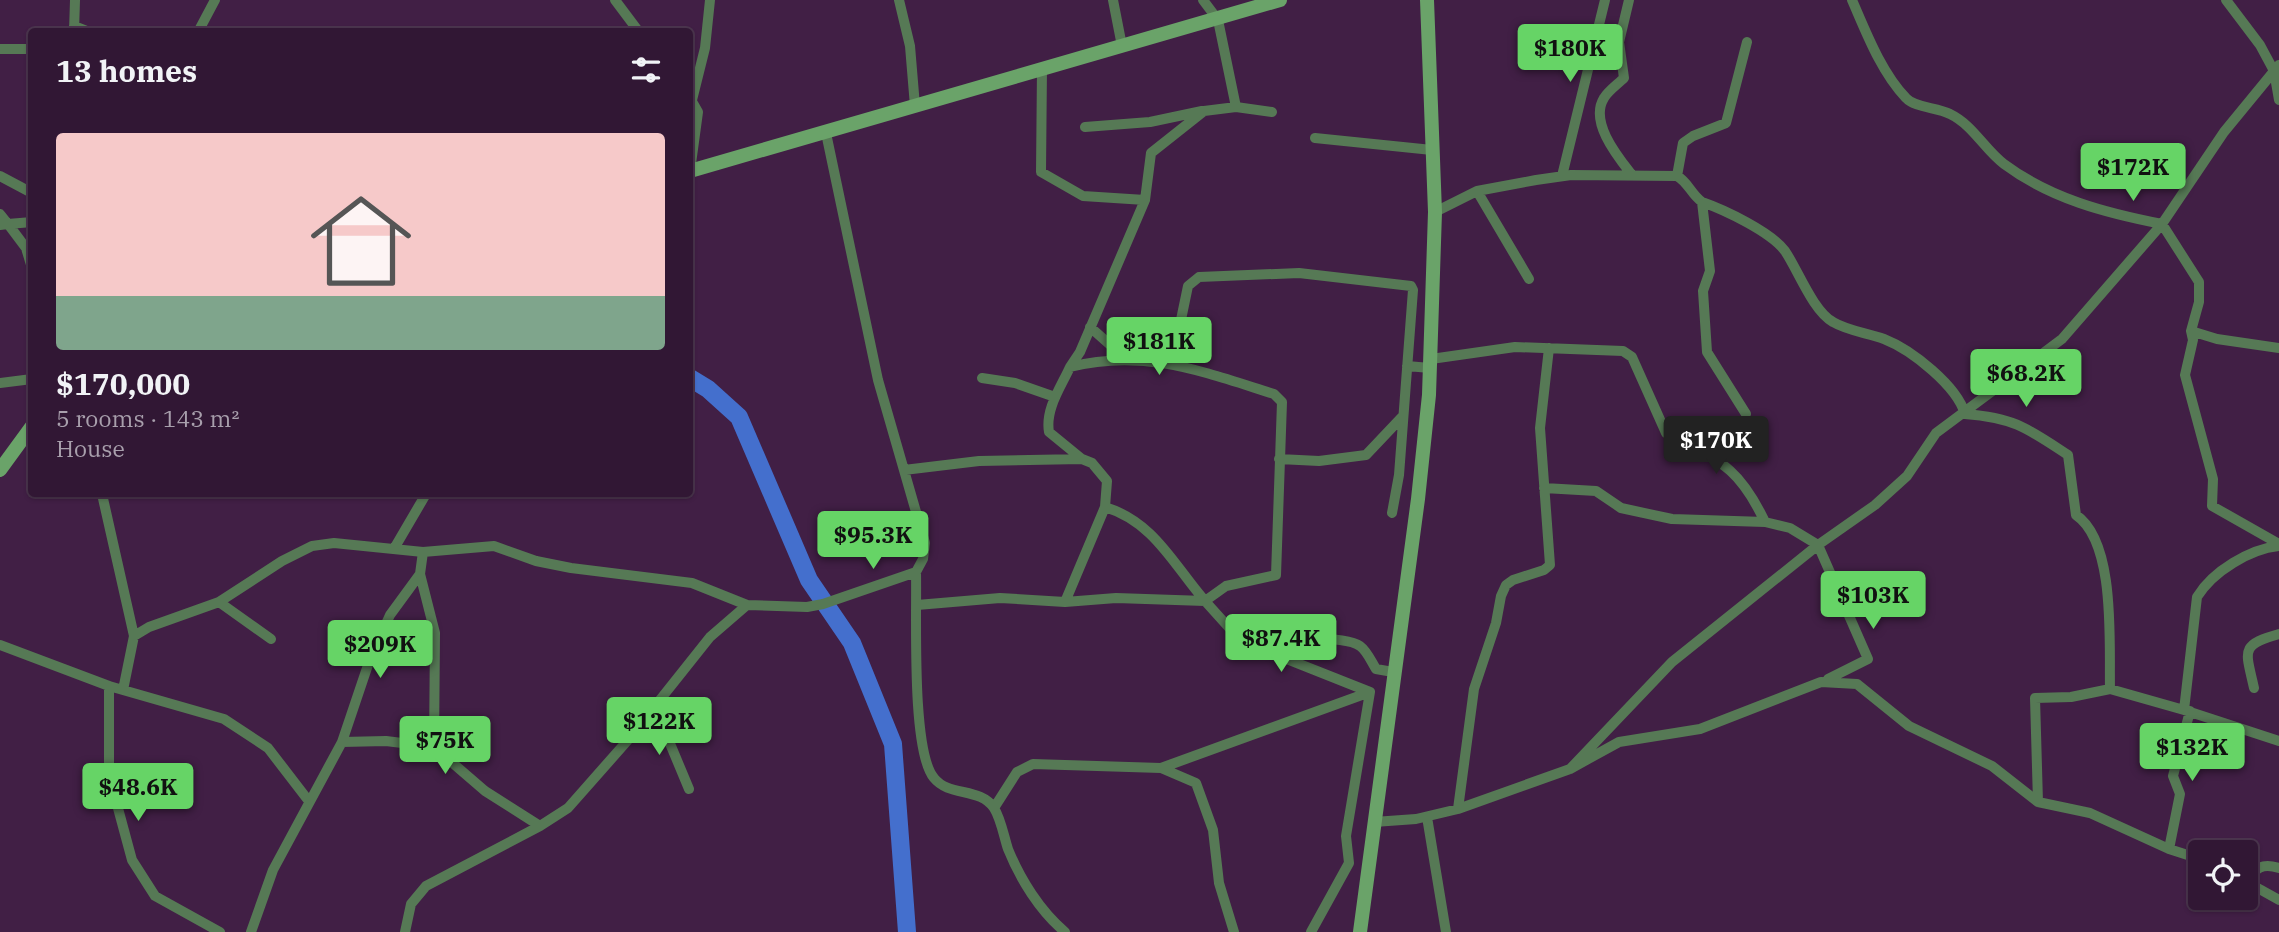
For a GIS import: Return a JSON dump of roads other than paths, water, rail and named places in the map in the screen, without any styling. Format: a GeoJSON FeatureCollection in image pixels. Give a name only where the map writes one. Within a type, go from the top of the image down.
{"type":"FeatureCollection","features":[{"type":"Feature","properties":{"kind":"street"},"geometry":{"type":"LineString","coordinates":[[74,28],[75,0]]}},
{"type":"Feature","properties":{"kind":"street"},"geometry":{"type":"LineString","coordinates":[[200,28],[215,0]]}},
{"type":"Feature","properties":{"kind":"street"},"geometry":{"type":"LineString","coordinates":[[615,0],[636,28]]}},
{"type":"Feature","properties":{"kind":"street"},"geometry":{"type":"LineString","coordinates":[[693,92],[705,48],[710,0]]}},
{"type":"Feature","properties":{"kind":"street"},"geometry":{"type":"LineString","coordinates":[[900,0],[910,46],[915,106]]}},
{"type":"Feature","properties":{"kind":"street"},"geometry":{"type":"LineString","coordinates":[[1113,0],[1122,46]]}},
{"type":"Feature","properties":{"kind":"street"},"geometry":{"type":"LineString","coordinates":[[1203,0],[1218,20],[1236,107]]}},
{"type":"Feature","properties":{"kind":"street"},"geometry":{"type":"LineString","coordinates":[[693,170],[1280,0]]}},
{"type":"Feature","properties":{"kind":"street"},"geometry":{"type":"LineString","coordinates":[[1360,932],[1393,672],[1419,499],[1431,363],[1435,212],[1427,0]]}},
{"type":"Feature","properties":{"kind":"street"},"geometry":{"type":"LineString","coordinates":[[1562,176],[1605,0]]}},
{"type":"Feature","properties":{"kind":"street"},"geometry":{"type":"LineString","coordinates":[[1629,0],[1619,42],[1624,78],[1604,98],[1600,111],[1613,150],[1632,175]]}},
{"type":"Feature","properties":{"kind":"street"},"geometry":{"type":"LineString","coordinates":[[1852,0],[1879,56],[1906,99],[1951,114],[1974,133],[2001,162],[2058,194],[2100,212],[2162,224],[2199,282],[2199,302],[2191,331],[2193,340],[2185,375],[2213,479],[2213,506],[2279,545]]}},
{"type":"Feature","properties":{"kind":"street"},"geometry":{"type":"LineString","coordinates":[[2226,0],[2276,68],[2279,100]]}},
{"type":"Feature","properties":{"kind":"street"},"geometry":{"type":"LineString","coordinates":[[1677,176],[1683,143],[1693,136],[1726,123],[1747,42]]}},
{"type":"Feature","properties":{"kind":"street"},"geometry":{"type":"LineString","coordinates":[[0,49],[28,49]]}},
{"type":"Feature","properties":{"kind":"street"},"geometry":{"type":"LineString","coordinates":[[1042,68],[1041,172],[1083,196],[1145,200]]}},
{"type":"Feature","properties":{"kind":"street"},"geometry":{"type":"LineString","coordinates":[[1570,769],[1672,662],[1818,545],[1875,505],[1907,476],[1936,433],[1965,414],[2062,339],[2162,224],[2224,132],[2276,68]]}},
{"type":"Feature","properties":{"kind":"street"},"geometry":{"type":"LineString","coordinates":[[693,104],[698,117],[693,151]]}},
{"type":"Feature","properties":{"kind":"street"},"geometry":{"type":"LineString","coordinates":[[1085,127],[1150,122],[1236,107],[1272,112]]}},
{"type":"Feature","properties":{"kind":"street"},"geometry":{"type":"LineString","coordinates":[[1066,602],[1105,507],[1107,481],[1093,463],[1082,459],[1049,432],[1048,425],[1055,397],[1090,327],[1145,200],[1151,153],[1204,111]]}},
{"type":"Feature","properties":{"kind":"street"},"geometry":{"type":"LineString","coordinates":[[826,133],[876,368],[925,543],[923,559],[916,572],[918,701],[930,773],[941,785],[969,792],[994,808],[1017,870],[1032,896],[1065,932]]}},
{"type":"Feature","properties":{"kind":"street"},"geometry":{"type":"LineString","coordinates":[[1315,138],[1432,150]]}},
{"type":"Feature","properties":{"kind":"street"},"geometry":{"type":"LineString","coordinates":[[0,176],[28,191]]}},
{"type":"Feature","properties":{"kind":"street"},"geometry":{"type":"LineString","coordinates":[[1435,212],[1477,191],[1562,176],[1677,176],[1685,180],[1693,195],[1702,202],[1773,239],[1784,250],[1831,322],[1887,340],[1914,356],[1961,399],[1965,414]]}},
{"type":"Feature","properties":{"kind":"street"},"geometry":{"type":"LineString","coordinates":[[1477,191],[1529,279]]}},
{"type":"Feature","properties":{"kind":"street"},"geometry":{"type":"LineString","coordinates":[[1702,202],[1710,271],[1703,291],[1707,352],[1746,414]]}},
{"type":"Feature","properties":{"kind":"street"},"geometry":{"type":"LineString","coordinates":[[0,214],[4,225],[26,248],[28,255]]}},
{"type":"Feature","properties":{"kind":"street"},"geometry":{"type":"LineString","coordinates":[[4,225],[28,222]]}},
{"type":"Feature","properties":{"kind":"street"},"geometry":{"type":"LineString","coordinates":[[1172,362],[1188,286],[1193,280],[1299,273],[1410,286],[1413,290],[1407,366],[1392,513]]}},
{"type":"Feature","properties":{"kind":"street"},"geometry":{"type":"LineString","coordinates":[[1090,327],[1125,359]]}},
{"type":"Feature","properties":{"kind":"street"},"geometry":{"type":"LineString","coordinates":[[2191,331],[2217,339],[2279,348]]}},
{"type":"Feature","properties":{"kind":"street"},"geometry":{"type":"LineString","coordinates":[[1407,366],[1515,347],[1610,348],[1632,357],[1666,433],[1717,458],[1738,475],[1765,522]]}},
{"type":"Feature","properties":{"kind":"street"},"geometry":{"type":"LineString","coordinates":[[1458,809],[1474,689],[1496,623],[1501,596],[1506,584],[1544,570],[1550,565],[1540,419],[1549,348]]}},
{"type":"Feature","properties":{"kind":"street"},"geometry":{"type":"LineString","coordinates":[[917,605],[1000,598],[1066,602],[1116,598],[1205,601],[1226,586],[1276,575],[1282,402],[1279,396],[1172,362],[1125,359],[1070,367]]}},
{"type":"Feature","properties":{"kind":"street"},"geometry":{"type":"LineString","coordinates":[[982,378],[1015,383],[1055,397]]}},
{"type":"Feature","properties":{"kind":"street"},"geometry":{"type":"LineString","coordinates":[[0,383],[28,380]]}},
{"type":"Feature","properties":{"kind":"street"},"geometry":{"type":"LineString","coordinates":[[1965,414],[1999,417],[2022,424],[2067,455],[2076,515],[2087,523],[2101,555],[2108,609],[2110,689]]}},
{"type":"Feature","properties":{"kind":"street"},"geometry":{"type":"LineString","coordinates":[[1279,459],[1320,461],[1366,455],[1402,416]]}},
{"type":"Feature","properties":{"kind":"street"},"geometry":{"type":"LineString","coordinates":[[0,470],[28,434]]}},
{"type":"Feature","properties":{"kind":"street"},"geometry":{"type":"LineString","coordinates":[[904,470],[979,461],[1082,459]]}},
{"type":"Feature","properties":{"kind":"street"},"geometry":{"type":"LineString","coordinates":[[1374,822],[1427,817],[1458,809],[1570,769],[1619,742],[1700,729],[1821,682],[1868,659],[1818,545],[1790,528],[1765,522],[1672,519],[1621,508],[1596,491],[1544,488]]}},
{"type":"Feature","properties":{"kind":"street"},"geometry":{"type":"LineString","coordinates":[[103,497],[134,636],[123,690]]}},
{"type":"Feature","properties":{"kind":"street"},"geometry":{"type":"LineString","coordinates":[[396,547],[424,497]]}},
{"type":"Feature","properties":{"kind":"street"},"geometry":{"type":"LineString","coordinates":[[1105,507],[1128,514],[1148,530],[1241,641],[1370,692]]}},
{"type":"Feature","properties":{"kind":"street"},"geometry":{"type":"LineString","coordinates":[[134,636],[149,627],[219,602],[282,561],[312,547],[334,543],[423,551],[494,547],[536,561],[571,568],[692,583],[747,605],[807,607],[823,604],[916,572]]}},
{"type":"Feature","properties":{"kind":"street"},"geometry":{"type":"LineString","coordinates":[[2169,849],[2180,794],[2173,776],[2187,711],[2197,597],[2238,561],[2266,547],[2279,545]]}},
{"type":"Feature","properties":{"kind":"street"},"geometry":{"type":"LineString","coordinates":[[423,551],[420,575],[435,633],[434,747]]}},
{"type":"Feature","properties":{"kind":"street"},"geometry":{"type":"LineString","coordinates":[[251,932],[273,870],[308,800],[342,742],[370,659],[390,615],[420,575]]}},
{"type":"Feature","properties":{"kind":"street"},"geometry":{"type":"LineString","coordinates":[[219,602],[271,639]]}},
{"type":"Feature","properties":{"kind":"street"},"geometry":{"type":"LineString","coordinates":[[405,932],[411,904],[426,886],[540,826],[568,808],[710,638],[747,605]]}},
{"type":"Feature","properties":{"kind":"street"},"geometry":{"type":"LineString","coordinates":[[2254,688],[2246,653],[2248,646],[2255,641],[2279,634]]}},
{"type":"Feature","properties":{"kind":"street"},"geometry":{"type":"LineString","coordinates":[[1241,641],[1308,639],[1351,642],[1363,648],[1376,669],[1393,672]]}},
{"type":"Feature","properties":{"kind":"street"},"geometry":{"type":"LineString","coordinates":[[0,645],[109,686],[223,719],[268,748],[308,800]]}},
{"type":"Feature","properties":{"kind":"street"},"geometry":{"type":"LineString","coordinates":[[1821,682],[1857,684],[1909,726],[1992,765],[2038,802],[2090,813],[2188,855]]}},
{"type":"Feature","properties":{"kind":"street"},"geometry":{"type":"LineString","coordinates":[[109,686],[109,775],[132,860],[155,896],[220,932]]}},
{"type":"Feature","properties":{"kind":"street"},"geometry":{"type":"LineString","coordinates":[[2038,802],[2035,698],[2071,697],[2110,689],[2279,741]]}},
{"type":"Feature","properties":{"kind":"street"},"geometry":{"type":"LineString","coordinates":[[994,808],[1017,772],[1033,764],[1161,768],[1370,692]]}},
{"type":"Feature","properties":{"kind":"street"},"geometry":{"type":"LineString","coordinates":[[1311,932],[1349,863],[1346,836],[1370,692]]}},
{"type":"Feature","properties":{"kind":"street"},"geometry":{"type":"LineString","coordinates":[[651,710],[661,722],[689,789]]}},
{"type":"Feature","properties":{"kind":"street"},"geometry":{"type":"LineString","coordinates":[[342,742],[386,741],[434,747],[485,791],[540,826]]}},
{"type":"Feature","properties":{"kind":"street"},"geometry":{"type":"LineString","coordinates":[[1161,768],[1200,787],[1213,830],[1219,883],[1234,932]]}},
{"type":"Feature","properties":{"kind":"street"},"geometry":{"type":"LineString","coordinates":[[1427,817],[1446,932]]}},
{"type":"Feature","properties":{"kind":"street"},"geometry":{"type":"LineString","coordinates":[[2258,867],[2279,868]]}},
{"type":"Feature","properties":{"kind":"street"},"geometry":{"type":"LineString","coordinates":[[2258,889],[2279,900]]}},
{"type":"Feature","properties":{"kind":"waterway"},"geometry":{"type":"LineString","coordinates":[[693,380],[708,389],[739,417],[809,580],[852,643],[893,744],[907,932]]}}]}
